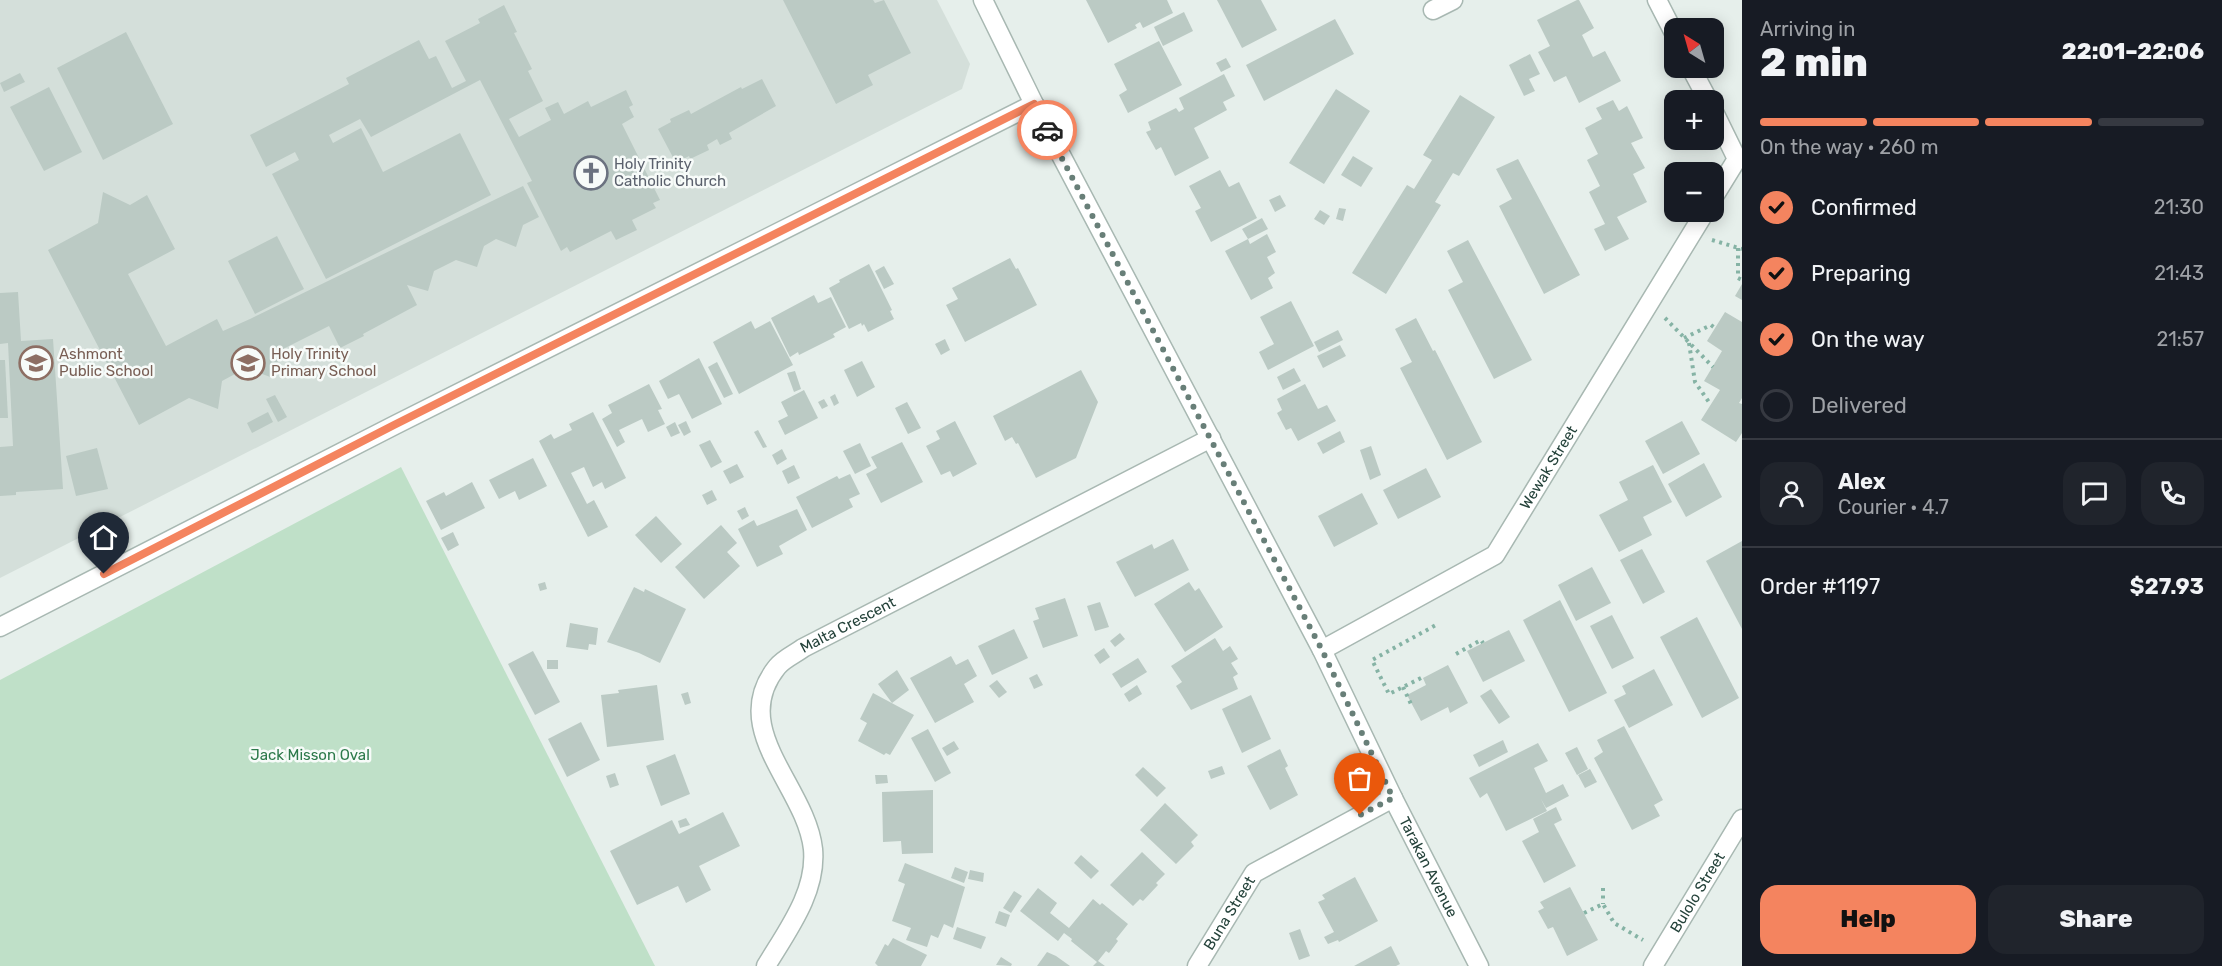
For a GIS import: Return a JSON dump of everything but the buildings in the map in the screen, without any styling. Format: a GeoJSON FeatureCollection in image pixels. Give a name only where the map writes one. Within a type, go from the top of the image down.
{"type":"FeatureCollection","features":[{"type":"Feature","properties":{"kind":"street","name":"Tarakan Avenue"},"geometry":{"type":"LineString","coordinates":[[983,0],[1034,104],[1322,650],[1393,798],[1479,966]]}},
{"type":"Feature","properties":{"kind":"street"},"geometry":{"type":"LineString","coordinates":[[1433,10],[1453,0]]}},
{"type":"Feature","properties":{"kind":"street"},"geometry":{"type":"LineString","coordinates":[[1658,0],[1667,18]]}},
{"type":"Feature","properties":{"kind":"street"},"geometry":{"type":"LineString","coordinates":[[0,627],[394,425],[1034,104]]}},
{"type":"Feature","properties":{"kind":"street"},"geometry":{"type":"LineString","coordinates":[[1724,133],[1737,159],[1724,180]]}},
{"type":"Feature","properties":{"kind":"street","name":"Wewak Street"},"geometry":{"type":"LineString","coordinates":[[1322,650],[1495,555],[1699,222]]}},
{"type":"Feature","properties":{"kind":"street","name":"Malta Crescent"},"geometry":{"type":"LineString","coordinates":[[766,966],[804,899],[812,872],[813,849],[807,825],[768,747],[760,720],[762,690],[778,665],[803,648],[1211,438]]}},
{"type":"Feature","properties":{"kind":"street","name":"Buna Street"},"geometry":{"type":"LineString","coordinates":[[1197,966],[1254,873],[1393,798]]}},
{"type":"Feature","properties":{"kind":"street","name":"Bulolo Street"},"geometry":{"type":"LineString","coordinates":[[1657,958],[1742,819]]}},
{"type":"Feature","properties":{"kind":"path"},"geometry":{"type":"LineString","coordinates":[[1738,248],[1738,278],[1742,280]]}},
{"type":"Feature","properties":{"kind":"path"},"geometry":{"type":"LineString","coordinates":[[1649,302],[1713,367]]}},
{"type":"Feature","properties":{"kind":"path"},"geometry":{"type":"LineString","coordinates":[[1684,338],[1711,325],[1715,328]]}},
{"type":"Feature","properties":{"kind":"path"},"geometry":{"type":"LineString","coordinates":[[1689,343],[1695,382],[1711,405]]}},
{"type":"Feature","properties":{"kind":"path"},"geometry":{"type":"LineString","coordinates":[[1421,678],[1389,694],[1372,660],[1436,626]]}},
{"type":"Feature","properties":{"kind":"path"},"geometry":{"type":"LineString","coordinates":[[1456,654],[1481,640],[1483,643]]}},
{"type":"Feature","properties":{"kind":"path"},"geometry":{"type":"LineString","coordinates":[[1402,687],[1411,704]]}},
{"type":"Feature","properties":{"kind":"path"},"geometry":{"type":"LineString","coordinates":[[1603,888],[1604,904],[1614,923],[1657,958]]}},
{"type":"Feature","properties":{"kind":"path"},"geometry":{"type":"LineString","coordinates":[[1584,913],[1604,904]]}},
{"type":"Feature","properties":{"kind":"shaded area","name":"Holy Trinity Primary School"},"geometry":{"type":"Polygon","coordinates":[[[0,0],[937,0],[970,64],[962,89],[0,578],[0,0]]]}},
{"type":"Feature","properties":{"kind":"green space","name":"Jack Misson Oval"},"geometry":{"type":"Polygon","coordinates":[[[401,467],[655,966],[0,966],[0,680],[401,467]]]}},
{"type":"Feature","properties":{"kind":"way so far"},"geometry":{"type":"LineString","coordinates":[[1047,130],[1322,650],[1393,798],[1360,815]]}},
{"type":"Feature","properties":{"kind":"place","name":"Holy Trinity Catholic Church"},"geometry":{"type":"Point","coordinates":[591,173]}},
{"type":"Feature","properties":{"kind":"place","name":"Ashmont Public School"},"geometry":{"type":"Point","coordinates":[36,363]}},
{"type":"Feature","properties":{"kind":"place","name":"Holy Trinity Primary School"},"geometry":{"type":"Point","coordinates":[248,363]}},
{"type":"Feature","properties":{"kind":"route"},"geometry":{"type":"LineString","coordinates":[[104,574],[394,425],[1034,104],[1047,130]]}}]}
